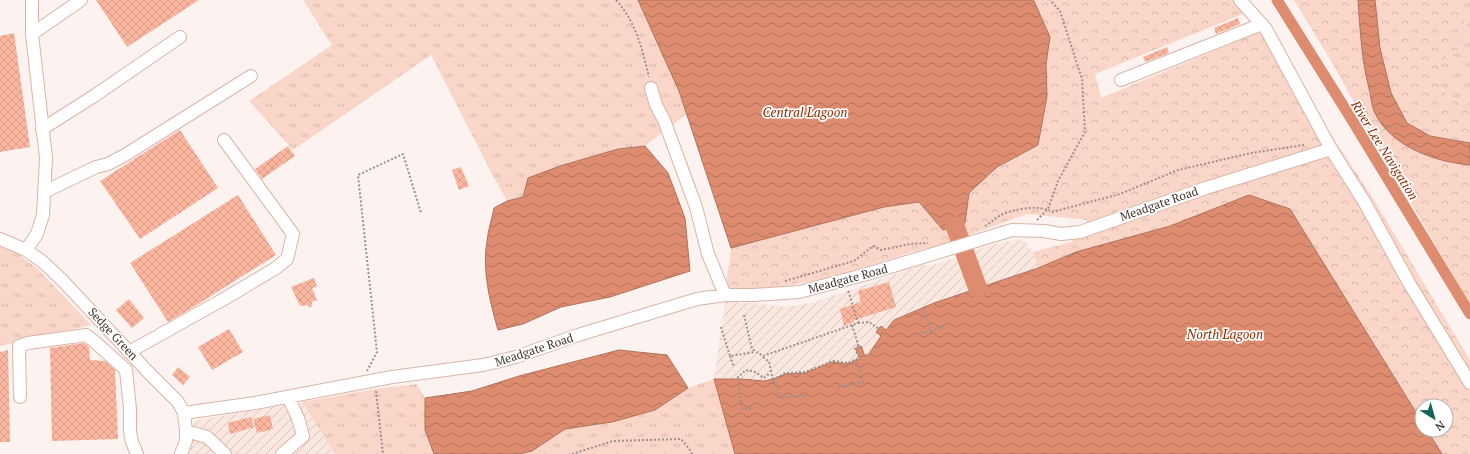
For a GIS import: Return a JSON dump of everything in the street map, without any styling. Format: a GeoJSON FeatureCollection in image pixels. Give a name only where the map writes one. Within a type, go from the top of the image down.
{"type":"FeatureCollection","features":[{"type":"Feature","properties":{"kind":"street"},"geometry":{"type":"LineString","coordinates":[[26,250],[38,234],[43,215],[46,158],[32,34],[32,0]]}},
{"type":"Feature","properties":{"kind":"street"},"geometry":{"type":"LineString","coordinates":[[32,34],[81,0]]}},
{"type":"Feature","properties":{"kind":"street"},"geometry":{"type":"LineString","coordinates":[[1240,0],[1266,29],[1331,149],[1365,203],[1409,283],[1470,383]]}},
{"type":"Feature","properties":{"kind":"street"},"geometry":{"type":"LineString","coordinates":[[1121,80],[1262,24]]}},
{"type":"Feature","properties":{"kind":"street"},"geometry":{"type":"LineString","coordinates":[[42,129],[94,96],[180,37]]}},
{"type":"Feature","properties":{"kind":"street"},"geometry":{"type":"LineString","coordinates":[[44,192],[96,167],[108,164],[125,156],[251,76]]}},
{"type":"Feature","properties":{"kind":"street"},"geometry":{"type":"LineString","coordinates":[[652,88],[656,105],[664,120],[696,207],[708,254],[725,295]]}},
{"type":"Feature","properties":{"kind":"street"},"geometry":{"type":"LineString","coordinates":[[129,352],[231,295],[276,268],[287,259],[293,234],[224,140]]}},
{"type":"Feature","properties":{"kind":"street","name":"Meadgate Road"},"geometry":{"type":"LineString","coordinates":[[184,413],[288,397],[376,380],[483,365],[516,357],[656,310],[697,299],[725,295],[799,292],[943,252],[1012,230],[1044,231],[1061,234],[1080,232],[1206,188],[1331,149]]}},
{"type":"Feature","properties":{"kind":"street","name":"Sedge Green"},"geometry":{"type":"LineString","coordinates":[[0,239],[26,250],[63,281],[178,402],[184,413],[186,431],[186,442],[181,454]]}},
{"type":"Feature","properties":{"kind":"street"},"geometry":{"type":"LineString","coordinates":[[20,397],[19,346],[28,343],[86,335],[96,342],[126,370],[130,409],[130,431],[132,442],[137,454]]}},
{"type":"Feature","properties":{"kind":"street"},"geometry":{"type":"LineString","coordinates":[[282,454],[303,436],[298,418],[288,397]]}},
{"type":"Feature","properties":{"kind":"street"},"geometry":{"type":"LineString","coordinates":[[186,431],[207,437],[225,454]]}},
{"type":"Feature","properties":{"kind":"path"},"geometry":{"type":"LineString","coordinates":[[616,0],[626,11],[636,31],[652,88]]}},
{"type":"Feature","properties":{"kind":"path"},"geometry":{"type":"LineString","coordinates":[[1026,230],[1048,209],[1058,181],[1085,132],[1082,79],[1060,11],[1050,0]]}},
{"type":"Feature","properties":{"kind":"path"},"geometry":{"type":"LineString","coordinates":[[981,228],[1000,215],[1027,208],[1048,209],[1052,212],[1120,194],[1178,170],[1251,153],[1305,145]]}},
{"type":"Feature","properties":{"kind":"path"},"geometry":{"type":"LineString","coordinates":[[364,382],[369,367],[377,352],[358,175],[403,154],[420,213]]}},
{"type":"Feature","properties":{"kind":"path"},"geometry":{"type":"LineString","coordinates":[[782,282],[854,262],[873,246],[880,250],[910,244],[932,243]]}},
{"type":"Feature","properties":{"kind":"path"},"geometry":{"type":"LineString","coordinates":[[845,279],[858,323]]}},
{"type":"Feature","properties":{"kind":"path"},"geometry":{"type":"LineString","coordinates":[[923,307],[931,331]]}},
{"type":"Feature","properties":{"kind":"path"},"geometry":{"type":"LineString","coordinates":[[744,315],[752,349],[769,362],[773,380],[781,398],[806,396]]}},
{"type":"Feature","properties":{"kind":"path"},"geometry":{"type":"LineString","coordinates":[[763,356],[858,323],[869,322],[879,329]]}},
{"type":"Feature","properties":{"kind":"path"},"geometry":{"type":"LineString","coordinates":[[773,380],[785,373],[806,372],[833,361],[848,363],[859,358],[855,348],[859,347],[852,325]]}},
{"type":"Feature","properties":{"kind":"path"},"geometry":{"type":"LineString","coordinates":[[918,334],[946,325]]}},
{"type":"Feature","properties":{"kind":"path"},"geometry":{"type":"LineString","coordinates":[[721,327],[734,367]]}},
{"type":"Feature","properties":{"kind":"path"},"geometry":{"type":"LineString","coordinates":[[730,356],[756,352]]}},
{"type":"Feature","properties":{"kind":"path"},"geometry":{"type":"LineString","coordinates":[[838,387],[863,382],[860,368],[856,359]]}},
{"type":"Feature","properties":{"kind":"path"},"geometry":{"type":"LineString","coordinates":[[754,408],[742,409],[738,378],[746,370],[755,372],[764,378],[771,371]]}},
{"type":"Feature","properties":{"kind":"path"},"geometry":{"type":"LineString","coordinates":[[376,380],[383,454]]}},
{"type":"Feature","properties":{"kind":"path"},"geometry":{"type":"LineString","coordinates":[[572,454],[613,441],[681,439],[692,454]]}},
{"type":"Feature","properties":{"kind":"shaded area"},"geometry":{"type":"Polygon","coordinates":[[[1024,239],[1033,252],[1038,268],[978,289],[881,336],[868,354],[860,359],[847,364],[836,362],[805,373],[786,374],[773,380],[714,379],[725,302],[755,303],[786,307],[815,302],[922,265],[930,266],[998,243],[1024,239]]]}},
{"type":"Feature","properties":{"kind":"shaded area"},"geometry":{"type":"Polygon","coordinates":[[[302,402],[335,454],[188,454],[192,443],[194,421],[302,402]]]}},
{"type":"Feature","properties":{"kind":"green space"},"geometry":{"type":"Polygon","coordinates":[[[303,0],[638,0],[679,91],[687,114],[645,146],[617,149],[560,166],[528,178],[523,197],[507,201],[431,55],[293,150],[249,101],[332,45],[303,0]]]}},
{"type":"Feature","properties":{"kind":"green space"},"geometry":{"type":"Polygon","coordinates":[[[1032,0],[1238,0],[1248,12],[1095,74],[1101,98],[1262,31],[1371,195],[1470,360],[1470,454],[1442,454],[1432,438],[1454,438],[1454,398],[1414,398],[1414,409],[1290,210],[1170,226],[1076,252],[1038,268],[1033,252],[1071,242],[1088,220],[1027,214],[941,245],[912,252],[833,277],[760,291],[725,295],[731,248],[884,207],[919,202],[943,230],[965,223],[969,193],[997,167],[1038,145],[1047,96],[1046,64],[1050,37],[1034,1],[1032,0]]]}},
{"type":"Feature","properties":{"kind":"green space"},"geometry":{"type":"Polygon","coordinates":[[[1294,0],[1358,0],[1366,80],[1374,111],[1454,164],[1470,165],[1470,304],[1382,153],[1331,61],[1294,0]]]}},
{"type":"Feature","properties":{"kind":"green space"},"geometry":{"type":"Polygon","coordinates":[[[1375,0],[1452,0],[1467,26],[1461,47],[1440,62],[1437,79],[1448,97],[1470,106],[1470,143],[1430,136],[1407,123],[1391,93],[1380,48],[1375,0]]]}},
{"type":"Feature","properties":{"kind":"green space"},"geometry":{"type":"Polygon","coordinates":[[[1452,0],[1470,0],[1470,106],[1448,97],[1437,80],[1440,62],[1461,47],[1467,26],[1452,0]]]}},
{"type":"Feature","properties":{"kind":"green space"},"geometry":{"type":"Polygon","coordinates":[[[0,240],[38,269],[91,325],[0,346],[0,240]]]}},
{"type":"Feature","properties":{"kind":"green space"},"geometry":{"type":"Polygon","coordinates":[[[714,379],[735,454],[519,454],[532,451],[565,429],[612,422],[655,410],[688,388],[714,379]]]}},
{"type":"Feature","properties":{"kind":"green space"},"geometry":{"type":"Polygon","coordinates":[[[417,384],[425,398],[425,430],[434,454],[335,454],[302,402],[381,388],[417,384]]]}},
{"type":"Feature","properties":{"kind":"water","name":"Central Lagoon"},"geometry":{"type":"Polygon","coordinates":[[[638,0],[1032,0],[1034,1],[1050,37],[1046,64],[1047,96],[1038,145],[997,167],[969,193],[965,223],[943,230],[919,202],[884,207],[731,248],[679,91],[638,0]]]}},
{"type":"Feature","properties":{"kind":"water"},"geometry":{"type":"Polygon","coordinates":[[[1358,0],[1375,0],[1380,48],[1391,93],[1407,123],[1430,136],[1470,143],[1470,165],[1442,160],[1414,150],[1390,134],[1381,123],[1373,109],[1365,70],[1358,0]]]}},
{"type":"Feature","properties":{"kind":"water"},"geometry":{"type":"Polygon","coordinates":[[[645,146],[668,173],[685,218],[690,271],[610,297],[561,307],[523,324],[498,330],[490,297],[485,264],[488,237],[494,208],[507,201],[523,197],[528,178],[560,166],[618,149],[645,146]]]}},
{"type":"Feature","properties":{"kind":"water","name":"North Lagoon"},"geometry":{"type":"Polygon","coordinates":[[[1249,195],[1290,209],[1414,409],[1414,438],[1432,438],[1442,454],[735,454],[714,379],[764,381],[786,374],[805,373],[832,362],[847,364],[860,359],[856,349],[861,346],[865,356],[869,354],[881,336],[876,332],[881,326],[886,330],[894,320],[934,303],[1038,268],[1076,252],[1170,226],[1249,195]]]}},
{"type":"Feature","properties":{"kind":"water"},"geometry":{"type":"Polygon","coordinates":[[[619,350],[667,355],[688,388],[655,410],[612,422],[565,429],[532,451],[519,454],[434,454],[425,430],[425,398],[472,391],[519,376],[619,350]]]}},
{"type":"Feature","properties":{"kind":"building"},"geometry":{"type":"Polygon","coordinates":[[[96,0],[199,0],[127,47],[96,0]]]}},
{"type":"Feature","properties":{"kind":"building"},"geometry":{"type":"Polygon","coordinates":[[[1238,18],[1240,24],[1216,34],[1214,28],[1238,18]]]}},
{"type":"Feature","properties":{"kind":"building"},"geometry":{"type":"Polygon","coordinates":[[[14,33],[30,147],[0,152],[0,36],[14,33]]]}},
{"type":"Feature","properties":{"kind":"building"},"geometry":{"type":"Polygon","coordinates":[[[1167,47],[1169,53],[1145,62],[1143,57],[1167,47]]]}},
{"type":"Feature","properties":{"kind":"building"},"geometry":{"type":"Polygon","coordinates":[[[180,130],[218,188],[140,239],[100,181],[180,130]]]}},
{"type":"Feature","properties":{"kind":"building"},"geometry":{"type":"Polygon","coordinates":[[[288,146],[295,156],[262,179],[255,169],[288,146]]]}},
{"type":"Feature","properties":{"kind":"building"},"geometry":{"type":"Polygon","coordinates":[[[461,167],[469,186],[459,190],[452,170],[461,167]]]}},
{"type":"Feature","properties":{"kind":"building"},"geometry":{"type":"Polygon","coordinates":[[[238,195],[276,255],[168,322],[130,263],[238,195]]]}},
{"type":"Feature","properties":{"kind":"building"},"geometry":{"type":"Polygon","coordinates":[[[314,278],[317,287],[312,288],[317,300],[312,302],[311,308],[306,305],[300,306],[291,287],[314,278]]]}},
{"type":"Feature","properties":{"kind":"building"},"geometry":{"type":"Polygon","coordinates":[[[889,282],[896,307],[854,320],[854,322],[844,326],[840,309],[861,302],[858,291],[889,282]]]}},
{"type":"Feature","properties":{"kind":"building"},"geometry":{"type":"Polygon","coordinates":[[[129,299],[144,318],[132,328],[116,310],[129,299]]]}},
{"type":"Feature","properties":{"kind":"building"},"geometry":{"type":"Polygon","coordinates":[[[229,329],[243,352],[212,370],[198,347],[229,329]]]}},
{"type":"Feature","properties":{"kind":"building"},"geometry":{"type":"Polygon","coordinates":[[[84,343],[89,347],[90,360],[105,361],[115,370],[118,439],[52,441],[50,348],[84,343]]]}},
{"type":"Feature","properties":{"kind":"building"},"geometry":{"type":"Polygon","coordinates":[[[8,350],[10,442],[0,442],[0,352],[8,350]]]}},
{"type":"Feature","properties":{"kind":"building"},"geometry":{"type":"Polygon","coordinates":[[[178,367],[190,377],[183,385],[172,375],[178,367]]]}},
{"type":"Feature","properties":{"kind":"building"},"geometry":{"type":"Polygon","coordinates":[[[270,415],[273,429],[257,433],[253,419],[270,415]]]}},
{"type":"Feature","properties":{"kind":"building"},"geometry":{"type":"Polygon","coordinates":[[[251,417],[254,427],[230,434],[228,423],[251,417]]]}},
{"type":"Feature","properties":{"kind":"waterway","name":"River Lee Navigation"},"geometry":{"type":"LineString","coordinates":[[1277,0],[1470,314]]}},
{"type":"Feature","properties":{"kind":"waterway"},"geometry":{"type":"LineString","coordinates":[[955,226],[978,289]]}}]}
